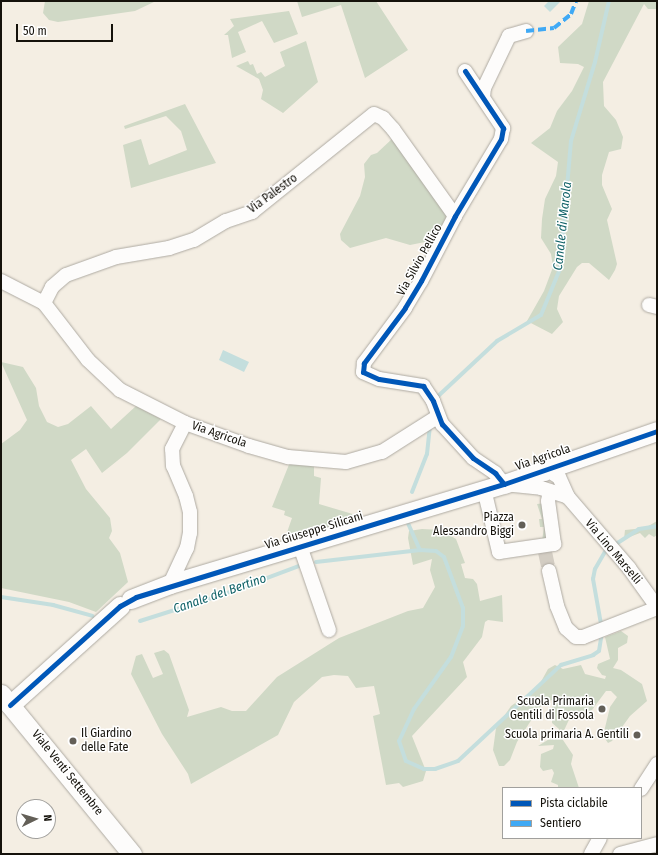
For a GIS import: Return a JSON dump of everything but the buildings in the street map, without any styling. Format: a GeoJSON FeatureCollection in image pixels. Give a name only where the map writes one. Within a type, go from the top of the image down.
{"type":"FeatureCollection","features":[{"type":"Feature","properties":{"kind":"street"},"geometry":{"type":"LineString","coordinates":[[483,97],[484,88],[501,48],[509,36],[526,31]]}},
{"type":"Feature","properties":{"kind":"street","name":"Via Silvio Pellico"},"geometry":{"type":"LineString","coordinates":[[437,417],[433,401],[423,386],[379,379],[367,375],[363,367],[405,308],[503,132],[483,97],[465,71]]}},
{"type":"Feature","properties":{"kind":"street","name":"Via Palestro"},"geometry":{"type":"LineString","coordinates":[[44,303],[52,287],[66,275],[116,257],[168,248],[194,240],[226,221],[252,212],[374,114],[383,118],[393,129],[455,216]]}},
{"type":"Feature","properties":{"kind":"street","name":"Via Agricola"},"geometry":{"type":"LineString","coordinates":[[2,285],[44,303],[75,345],[111,384],[135,399],[185,423],[249,446],[288,456],[346,462],[382,452],[437,417],[473,458],[494,473],[504,484],[657,431]]}},
{"type":"Feature","properties":{"kind":"street"},"geometry":{"type":"LineString","coordinates":[[170,584],[188,548],[190,533],[190,512],[186,496],[173,466],[172,449],[185,423]]}},
{"type":"Feature","properties":{"kind":"street"},"geometry":{"type":"LineString","coordinates":[[484,489],[499,552],[544,549],[554,544],[548,501],[550,491],[544,479],[546,469]]}},
{"type":"Feature","properties":{"kind":"street","name":"Via Lino Marselli"},"geometry":{"type":"LineString","coordinates":[[546,469],[559,477],[568,497],[618,556],[657,607]]}},
{"type":"Feature","properties":{"kind":"street"},"geometry":{"type":"LineString","coordinates":[[504,484],[550,491],[568,497]]}},
{"type":"Feature","properties":{"kind":"street","name":"Via Giuseppe Silicani"},"geometry":{"type":"LineString","coordinates":[[6,699],[116,610],[170,584],[504,484]]}},
{"type":"Feature","properties":{"kind":"street","name":"Via Giuseppe Silicani"},"geometry":{"type":"LineString","coordinates":[[300,546],[329,630]]}},
{"type":"Feature","properties":{"kind":"street"},"geometry":{"type":"LineString","coordinates":[[549,571],[556,606],[569,632],[576,637],[582,637],[597,632],[657,607]]}},
{"type":"Feature","properties":{"kind":"street","name":"Viale Venti Settembre"},"geometry":{"type":"LineString","coordinates":[[6,699],[132,854]]}},
{"type":"Feature","properties":{"kind":"street"},"geometry":{"type":"LineString","coordinates":[[642,787],[657,764]]}},
{"type":"Feature","properties":{"kind":"street"},"geometry":{"type":"LineString","coordinates":[[591,854],[599,839]]}},
{"type":"Feature","properties":{"kind":"street"},"geometry":{"type":"LineString","coordinates":[[620,854],[657,844]]}},
{"type":"Feature","properties":{"kind":"green space"},"geometry":{"type":"Polygon","coordinates":[[[45,1],[156,1],[135,11],[58,22],[49,20],[43,13],[45,1]]]}},
{"type":"Feature","properties":{"kind":"green space"},"geometry":{"type":"Polygon","coordinates":[[[297,1],[376,1],[408,50],[365,78],[341,5],[302,17],[297,1]]]}},
{"type":"Feature","properties":{"kind":"green space"},"geometry":{"type":"Polygon","coordinates":[[[589,1],[657,1],[657,9],[648,9],[644,4],[603,82],[604,106],[616,120],[623,137],[621,149],[609,152],[602,175],[602,185],[612,209],[607,220],[617,264],[609,280],[589,263],[582,263],[577,267],[559,296],[557,309],[563,322],[552,334],[527,321],[544,291],[553,267],[551,254],[541,238],[545,199],[556,176],[558,162],[531,143],[550,128],[557,111],[572,91],[584,67],[578,64],[560,63],[558,47],[582,24],[589,1]]]}},
{"type":"Feature","properties":{"kind":"green space"},"geometry":{"type":"Polygon","coordinates":[[[289,11],[298,34],[274,43],[262,21],[238,32],[246,52],[232,58],[228,35],[224,35],[234,26],[230,19],[289,11]]]}},
{"type":"Feature","properties":{"kind":"green space"},"geometry":{"type":"Polygon","coordinates":[[[306,41],[318,82],[283,113],[261,99],[263,90],[259,79],[236,66],[248,61],[250,65],[253,64],[257,74],[261,72],[265,77],[285,66],[280,52],[306,41]]]}},
{"type":"Feature","properties":{"kind":"green space"},"geometry":{"type":"Polygon","coordinates":[[[185,104],[216,163],[131,188],[123,145],[141,139],[149,165],[187,150],[181,131],[166,116],[125,129],[124,126],[185,104]]]}},
{"type":"Feature","properties":{"kind":"green space"},"geometry":{"type":"Polygon","coordinates":[[[393,138],[451,215],[435,240],[410,245],[386,238],[350,248],[341,240],[340,234],[360,196],[365,177],[364,164],[371,155],[377,153],[393,138]]]}},
{"type":"Feature","properties":{"kind":"green space"},"geometry":{"type":"Polygon","coordinates":[[[1,362],[23,367],[36,388],[39,406],[47,422],[58,427],[68,424],[91,406],[111,429],[136,406],[161,419],[127,453],[102,473],[86,449],[71,460],[86,489],[110,518],[112,531],[109,538],[120,553],[128,582],[96,612],[69,602],[1,588],[1,444],[20,430],[27,420],[1,362]]]}},
{"type":"Feature","properties":{"kind":"green space"},"geometry":{"type":"Polygon","coordinates":[[[290,462],[314,466],[314,476],[321,478],[319,504],[356,515],[356,519],[287,541],[285,538],[292,518],[284,515],[285,511],[272,507],[290,462]]]}},
{"type":"Feature","properties":{"kind":"green space"},"geometry":{"type":"Polygon","coordinates":[[[545,503],[549,540],[542,541],[544,527],[540,527],[539,519],[542,519],[537,504],[545,503]]]}},
{"type":"Feature","properties":{"kind":"green space"},"geometry":{"type":"Polygon","coordinates":[[[657,521],[657,535],[654,537],[649,534],[645,538],[640,533],[624,539],[625,530],[645,528],[657,521]]]}},
{"type":"Feature","properties":{"kind":"green space"},"geometry":{"type":"Polygon","coordinates":[[[422,529],[441,530],[456,539],[465,563],[461,564],[465,578],[473,579],[477,584],[480,601],[502,595],[503,622],[488,620],[485,622],[482,637],[463,662],[467,677],[412,736],[426,771],[423,781],[403,787],[399,783],[386,785],[373,716],[380,714],[374,686],[356,688],[348,676],[334,675],[322,677],[294,702],[278,735],[191,784],[188,774],[162,734],[131,674],[136,656],[142,654],[153,678],[163,674],[154,653],[164,650],[169,654],[189,710],[187,717],[221,707],[232,711],[246,711],[277,677],[339,638],[408,611],[423,608],[435,587],[430,570],[432,559],[413,565],[408,538],[409,531],[422,529]]]}},
{"type":"Feature","properties":{"kind":"green space"},"geometry":{"type":"Polygon","coordinates":[[[621,631],[628,636],[627,643],[618,648],[618,660],[613,668],[621,670],[642,684],[647,701],[630,716],[612,741],[608,743],[603,736],[610,707],[617,697],[611,691],[606,691],[592,710],[587,713],[573,711],[561,737],[573,755],[571,764],[579,787],[558,787],[558,785],[551,782],[554,773],[552,769],[543,771],[540,767],[541,754],[553,749],[554,745],[538,746],[559,733],[559,729],[552,723],[552,700],[543,703],[517,742],[510,760],[504,766],[499,766],[493,750],[496,728],[511,706],[538,687],[548,669],[555,665],[563,669],[581,665],[585,674],[605,679],[606,676],[602,675],[597,668],[598,664],[610,659],[605,637],[621,631]]]}},
{"type":"Feature","properties":{"kind":"water"},"geometry":{"type":"Polygon","coordinates":[[[549,1],[561,1],[550,12],[544,6],[549,1]]]}},
{"type":"Feature","properties":{"kind":"water"},"geometry":{"type":"Polygon","coordinates":[[[223,350],[249,362],[244,372],[219,360],[223,350]]]}},
{"type":"Feature","properties":{"kind":"waterway","name":"Canale di Marola"},"geometry":{"type":"LineString","coordinates":[[435,399],[497,341],[541,315],[560,269],[571,141],[595,62],[609,1]]}},
{"type":"Feature","properties":{"kind":"waterway","name":"Canale di Marola"},"geometry":{"type":"LineString","coordinates":[[412,492],[427,454],[430,425]]}},
{"type":"Feature","properties":{"kind":"waterway","name":"Canale di Marola"},"geometry":{"type":"LineString","coordinates":[[407,521],[420,550]]}},
{"type":"Feature","properties":{"kind":"waterway","name":"Canale del Bertino"},"geometry":{"type":"LineString","coordinates":[[616,544],[639,529],[657,526]]}},
{"type":"Feature","properties":{"kind":"waterway","name":"Canale del Bertino"},"geometry":{"type":"LineString","coordinates":[[316,562],[420,550],[436,551],[444,557],[463,608],[463,626],[451,657],[414,709],[399,741],[406,761],[424,769],[435,769],[458,761],[561,665],[593,655],[599,651],[602,633]]}},
{"type":"Feature","properties":{"kind":"waterway","name":"Canale del Bertino"},"geometry":{"type":"LineString","coordinates":[[601,624],[593,579],[595,569],[605,552]]}},
{"type":"Feature","properties":{"kind":"waterway","name":"Canale del Bertino"},"geometry":{"type":"LineString","coordinates":[[140,621],[219,596],[299,566]]}},
{"type":"Feature","properties":{"kind":"waterway","name":"Canale del Bertino"},"geometry":{"type":"LineString","coordinates":[[1,597],[53,605],[93,616]]}},
{"type":"Feature","properties":{"kind":"tunnel"},"geometry":{"type":"LineString","coordinates":[[545,552],[549,571]]}},
{"type":"Feature","properties":{"kind":"marked path"},"geometry":{"type":"LineString","coordinates":[[526,31],[554,28],[571,14],[576,1]]}},
{"type":"Feature","properties":{"kind":"cycle path"},"geometry":{"type":"LineString","coordinates":[[465,71],[503,128],[501,139],[455,216],[405,308],[364,363],[363,372],[379,379],[423,386],[433,401],[442,424],[473,458],[495,473],[504,484]]}},
{"type":"Feature","properties":{"kind":"cycle path"},"geometry":{"type":"LineString","coordinates":[[10,705],[120,606],[136,597],[504,484],[657,431]]}},
{"type":"Feature","properties":{"kind":"place","name":"Piazza Alessandro Biggi"},"geometry":{"type":"Point","coordinates":[522,525]}},
{"type":"Feature","properties":{"kind":"place","name":"Scuola Primaria Gentili di Fossola"},"geometry":{"type":"Point","coordinates":[602,709]}},
{"type":"Feature","properties":{"kind":"place","name":"Scuola primaria A. Gentili"},"geometry":{"type":"Point","coordinates":[637,735]}},
{"type":"Feature","properties":{"kind":"place","name":"Il Giardino delle Fate"},"geometry":{"type":"Point","coordinates":[73,741]}}]}
